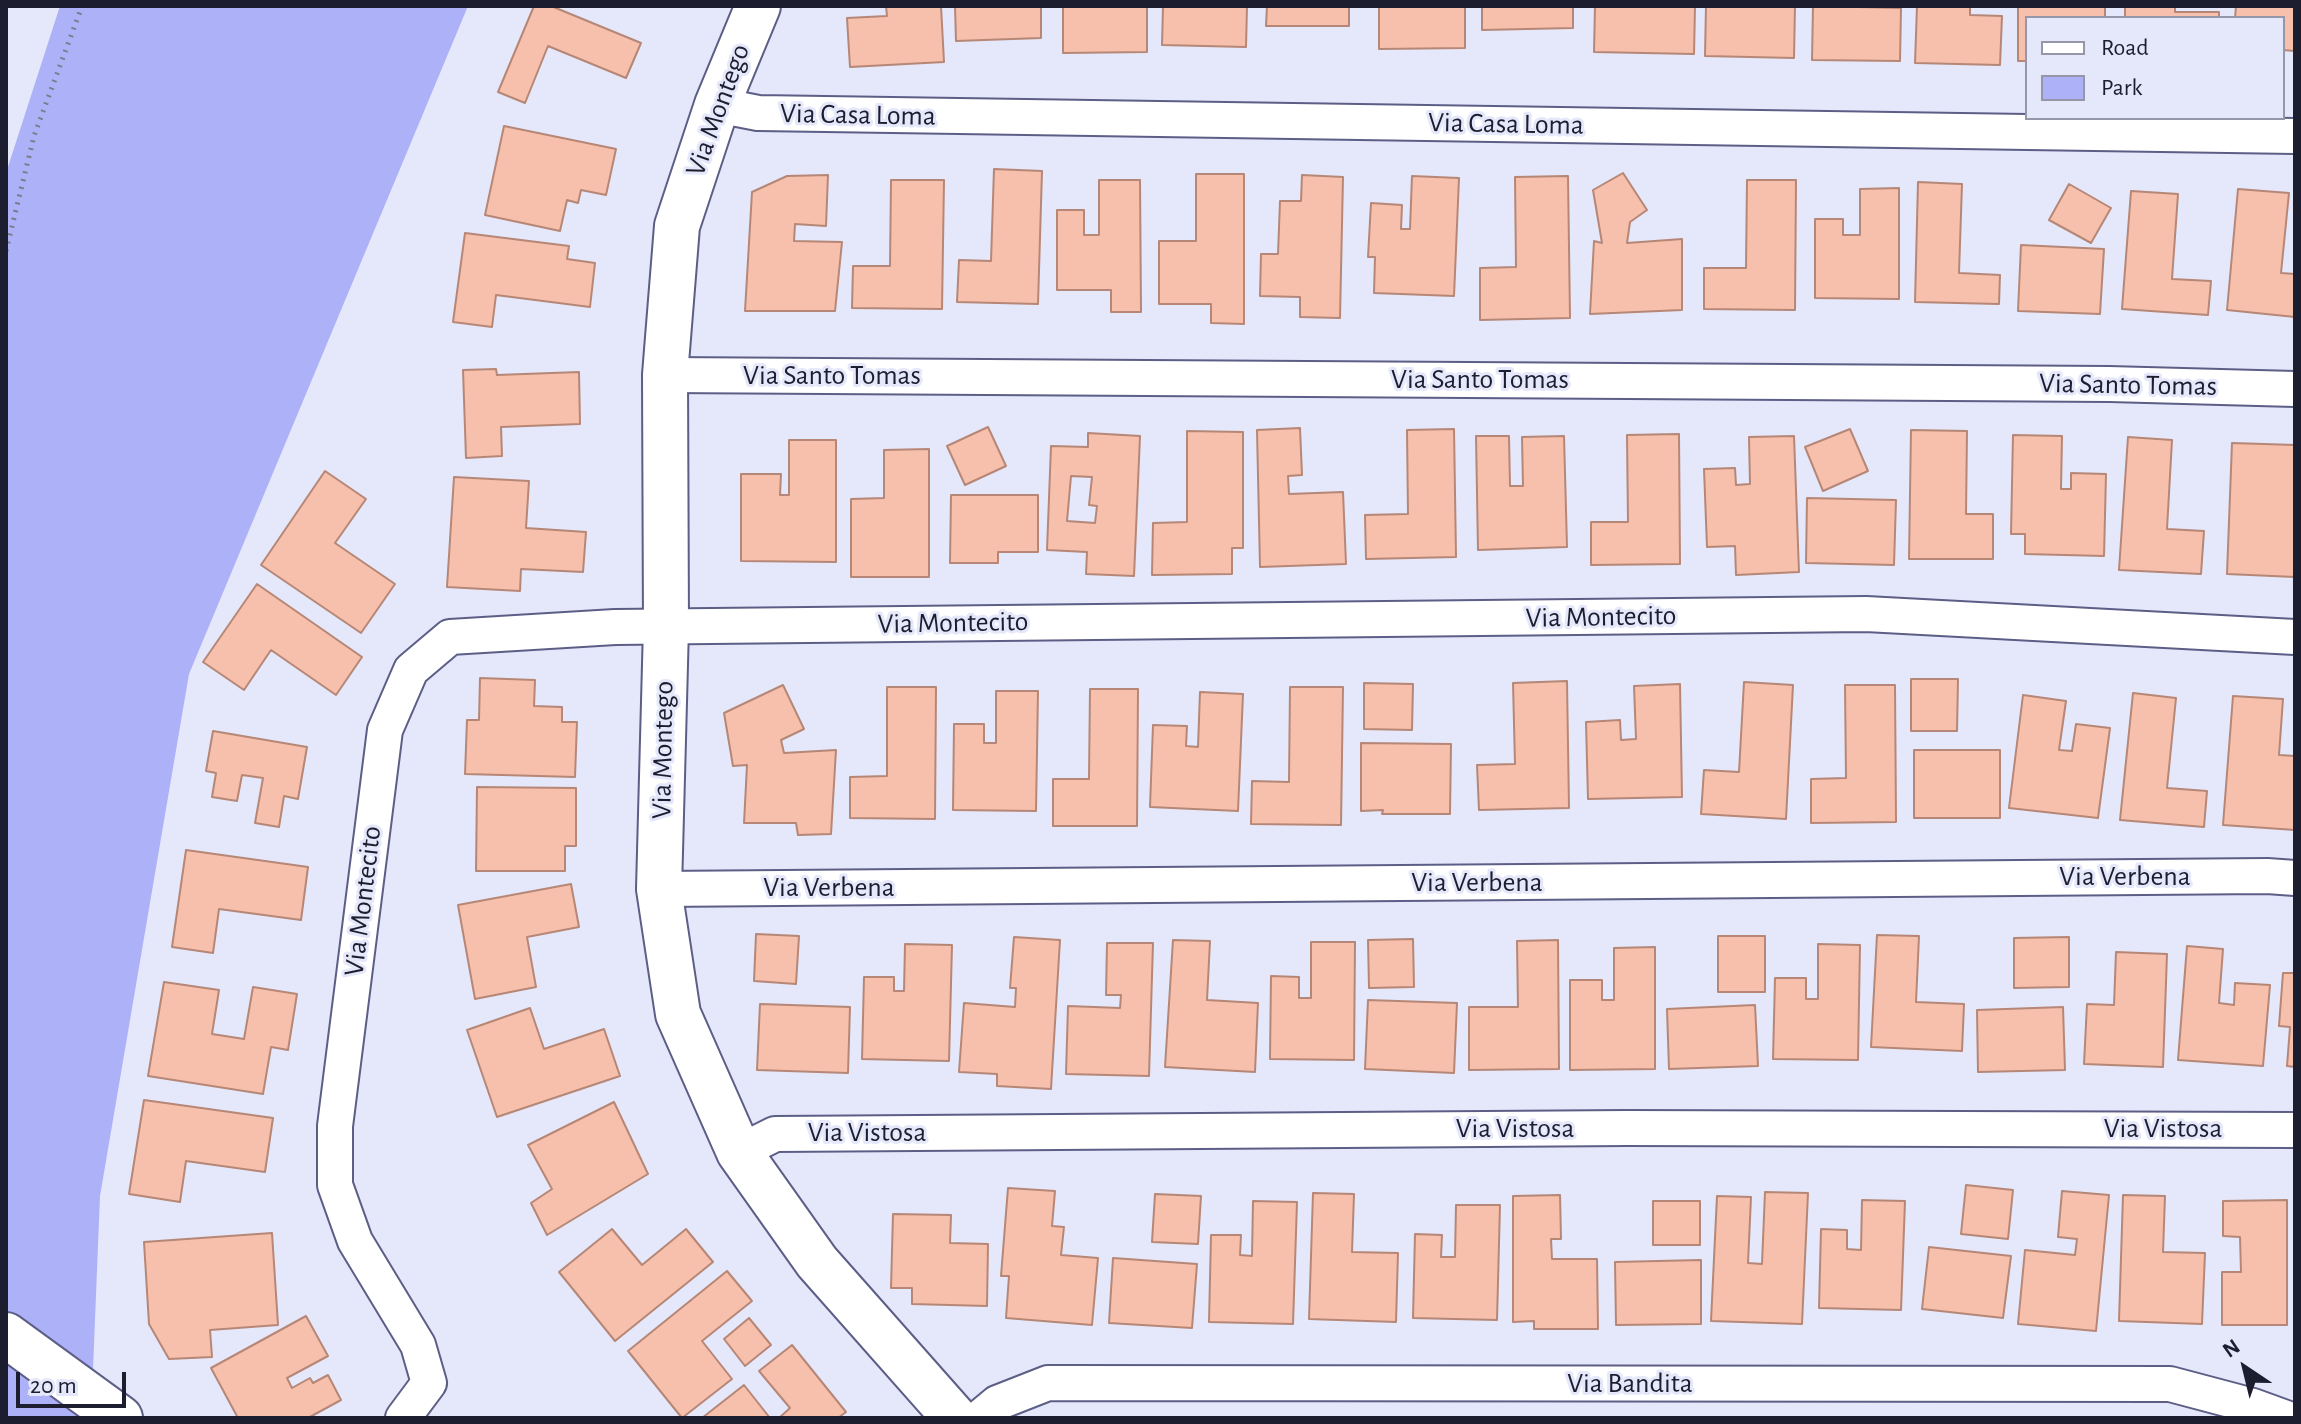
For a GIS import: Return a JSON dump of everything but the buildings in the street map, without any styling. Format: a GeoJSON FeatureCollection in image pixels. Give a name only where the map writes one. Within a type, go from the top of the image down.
{"type":"FeatureCollection","features":[{"type":"Feature","properties":{"kind":"street","name":"Via Montego"},"geometry":{"type":"LineString","coordinates":[[758,6],[717,105],[677,226],[665,375],[666,627],[659,889],[678,1014],[739,1152],[817,1262],[955,1418]]}},
{"type":"Feature","properties":{"kind":"street","name":"Via Casa Loma"},"geometry":{"type":"LineString","coordinates":[[717,105],[758,113],[2295,136]]}},
{"type":"Feature","properties":{"kind":"street","name":"Via Santo Tomas"},"geometry":{"type":"LineString","coordinates":[[665,375],[2093,384],[2295,389]]}},
{"type":"Feature","properties":{"kind":"street","name":"Via Montecito"},"geometry":{"type":"LineString","coordinates":[[403,1418],[429,1383],[418,1345],[355,1241],[335,1185],[335,1126],[385,730],[411,670],[450,637],[615,627],[1866,614],[2295,637]]}},
{"type":"Feature","properties":{"kind":"street","name":"Via Verbena"},"geometry":{"type":"LineString","coordinates":[[659,889],[2295,878]]}},
{"type":"Feature","properties":{"kind":"street","name":"Via Vistosa"},"geometry":{"type":"LineString","coordinates":[[739,1152],[775,1134],[1627,1128],[2295,1130]]}},
{"type":"Feature","properties":{"kind":"street"},"geometry":{"type":"LineString","coordinates":[[6,1335],[120,1418]]}},
{"type":"Feature","properties":{"kind":"street","name":"Via Bandita"},"geometry":{"type":"LineString","coordinates":[[979,1418],[997,1403],[1048,1383],[1174,1383],[2170,1384],[2286,1418]]}},
{"type":"Feature","properties":{"kind":"path"},"geometry":{"type":"LineString","coordinates":[[6,251],[34,136],[82,6]]}},
{"type":"Feature","properties":{"kind":"green space"},"geometry":{"type":"Polygon","coordinates":[[[60,6],[468,6],[189,674],[100,1196],[91,1418],[6,1418],[6,173],[60,6]]]}}]}
